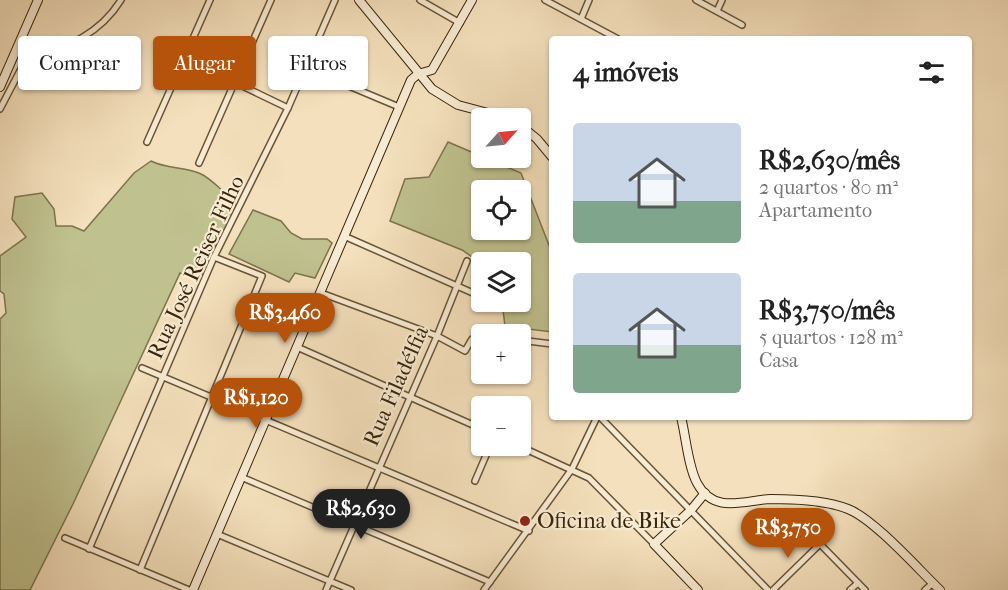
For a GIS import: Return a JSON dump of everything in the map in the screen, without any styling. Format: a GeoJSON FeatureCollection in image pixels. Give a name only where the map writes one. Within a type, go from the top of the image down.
{"type":"FeatureCollection","features":[{"type":"Feature","properties":{"kind":"main road"},"geometry":{"type":"LineString","coordinates":[[0,87],[4,67],[38,0]]}},
{"type":"Feature","properties":{"kind":"main road"},"geometry":{"type":"LineString","coordinates":[[359,0],[418,74],[436,92],[458,105],[471,108]]}},
{"type":"Feature","properties":{"kind":"main road"},"geometry":{"type":"LineString","coordinates":[[436,92],[431,82],[432,70],[472,0]]}},
{"type":"Feature","properties":{"kind":"main road"},"geometry":{"type":"LineString","coordinates":[[193,590],[411,80],[418,74],[432,70]]}},
{"type":"Feature","properties":{"kind":"main road"},"geometry":{"type":"LineString","coordinates":[[531,134],[549,153]]}},
{"type":"Feature","properties":{"kind":"main road"},"geometry":{"type":"LineString","coordinates":[[682,420],[694,476],[705,493],[712,498],[727,504],[780,500],[838,505],[850,509],[870,522],[940,590]]}},
{"type":"Feature","properties":{"kind":"main road"},"geometry":{"type":"LineString","coordinates":[[698,590],[654,544],[691,510],[705,493]]}},
{"type":"Feature","properties":{"kind":"street"},"geometry":{"type":"LineString","coordinates":[[0,109],[23,64],[93,33],[111,15],[121,0]]}},
{"type":"Feature","properties":{"kind":"street"},"geometry":{"type":"LineString","coordinates":[[147,142],[210,0]]}},
{"type":"Feature","properties":{"kind":"street"},"geometry":{"type":"LineString","coordinates":[[255,36],[271,0]]}},
{"type":"Feature","properties":{"kind":"street","name":"Rua José Reiser Filho"},"geometry":{"type":"LineString","coordinates":[[320,36],[335,0]]}},
{"type":"Feature","properties":{"kind":"street"},"geometry":{"type":"LineString","coordinates":[[420,0],[460,23]]}},
{"type":"Feature","properties":{"kind":"street"},"geometry":{"type":"LineString","coordinates":[[545,0],[612,36]]}},
{"type":"Feature","properties":{"kind":"street"},"geometry":{"type":"LineString","coordinates":[[581,19],[590,0]]}},
{"type":"Feature","properties":{"kind":"street"},"geometry":{"type":"LineString","coordinates":[[696,0],[742,25]]}},
{"type":"Feature","properties":{"kind":"street"},"geometry":{"type":"LineString","coordinates":[[717,11],[722,0]]}},
{"type":"Feature","properties":{"kind":"street"},"geometry":{"type":"LineString","coordinates":[[199,163],[231,90]]}},
{"type":"Feature","properties":{"kind":"street"},"geometry":{"type":"LineString","coordinates":[[251,90],[288,108]]}},
{"type":"Feature","properties":{"kind":"street","name":"Rua José Reiser Filho"},"geometry":{"type":"LineString","coordinates":[[89,549],[214,257],[296,90]]}},
{"type":"Feature","properties":{"kind":"street"},"geometry":{"type":"LineString","coordinates":[[358,90],[399,107]]}},
{"type":"Feature","properties":{"kind":"street"},"geometry":{"type":"LineString","coordinates":[[344,237],[471,292]]}},
{"type":"Feature","properties":{"kind":"street"},"geometry":{"type":"LineString","coordinates":[[140,570],[262,276],[214,257]]}},
{"type":"Feature","properties":{"kind":"street","name":"Rua Filadélfia"},"geometry":{"type":"LineString","coordinates":[[326,590],[437,336],[467,261]]}},
{"type":"Feature","properties":{"kind":"street"},"geometry":{"type":"LineString","coordinates":[[321,293],[437,336],[465,351],[471,341]]}},
{"type":"Feature","properties":{"kind":"street"},"geometry":{"type":"LineString","coordinates":[[531,341],[549,344]]}},
{"type":"Feature","properties":{"kind":"street"},"geometry":{"type":"LineString","coordinates":[[297,347],[471,424]]}},
{"type":"Feature","properties":{"kind":"street"},"geometry":{"type":"LineString","coordinates":[[142,368],[529,531]]}},
{"type":"Feature","properties":{"kind":"street"},"geometry":{"type":"LineString","coordinates":[[484,590],[572,469],[597,420]]}},
{"type":"Feature","properties":{"kind":"street"},"geometry":{"type":"LineString","coordinates":[[602,420],[770,590],[820,544],[865,590]]}},
{"type":"Feature","properties":{"kind":"street"},"geometry":{"type":"LineString","coordinates":[[531,451],[589,478],[654,544]]}},
{"type":"Feature","properties":{"kind":"street"},"geometry":{"type":"LineString","coordinates":[[475,481],[486,456]]}},
{"type":"Feature","properties":{"kind":"street"},"geometry":{"type":"LineString","coordinates":[[242,477],[490,582]]}},
{"type":"Feature","properties":{"kind":"street"},"geometry":{"type":"LineString","coordinates":[[217,534],[351,590]]}},
{"type":"Feature","properties":{"kind":"street"},"geometry":{"type":"LineString","coordinates":[[64,538],[189,590]]}},
{"type":"Feature","properties":{"kind":"street"},"geometry":{"type":"LineString","coordinates":[[850,590],[858,582]]}},
{"type":"Feature","properties":{"kind":"street"},"geometry":{"type":"LineString","coordinates":[[925,590],[933,583]]}},
{"type":"Feature","properties":{"kind":"green space"},"geometry":{"type":"Polygon","coordinates":[[[448,142],[471,152],[471,168],[509,168],[521,173],[524,180],[471,180],[471,240],[531,240],[531,199],[549,245],[549,332],[531,329],[531,324],[505,324],[503,312],[531,312],[531,252],[471,252],[471,256],[462,250],[390,221],[405,179],[429,177],[448,142]]]}},
{"type":"Feature","properties":{"kind":"green space"},"geometry":{"type":"Polygon","coordinates":[[[151,161],[205,176],[235,200],[236,209],[199,281],[180,273],[73,504],[30,590],[0,590],[0,319],[6,313],[4,294],[0,291],[0,256],[26,237],[12,219],[15,197],[42,193],[54,209],[56,226],[72,226],[84,231],[134,173],[151,161]]]}},
{"type":"Feature","properties":{"kind":"green space"},"geometry":{"type":"Polygon","coordinates":[[[253,210],[281,221],[291,233],[302,239],[327,239],[332,243],[315,278],[295,273],[289,282],[229,254],[253,210]]]}},
{"type":"Feature","properties":{"kind":"place","name":"Oficina de Bike"},"geometry":{"type":"Point","coordinates":[525,521]}}]}
